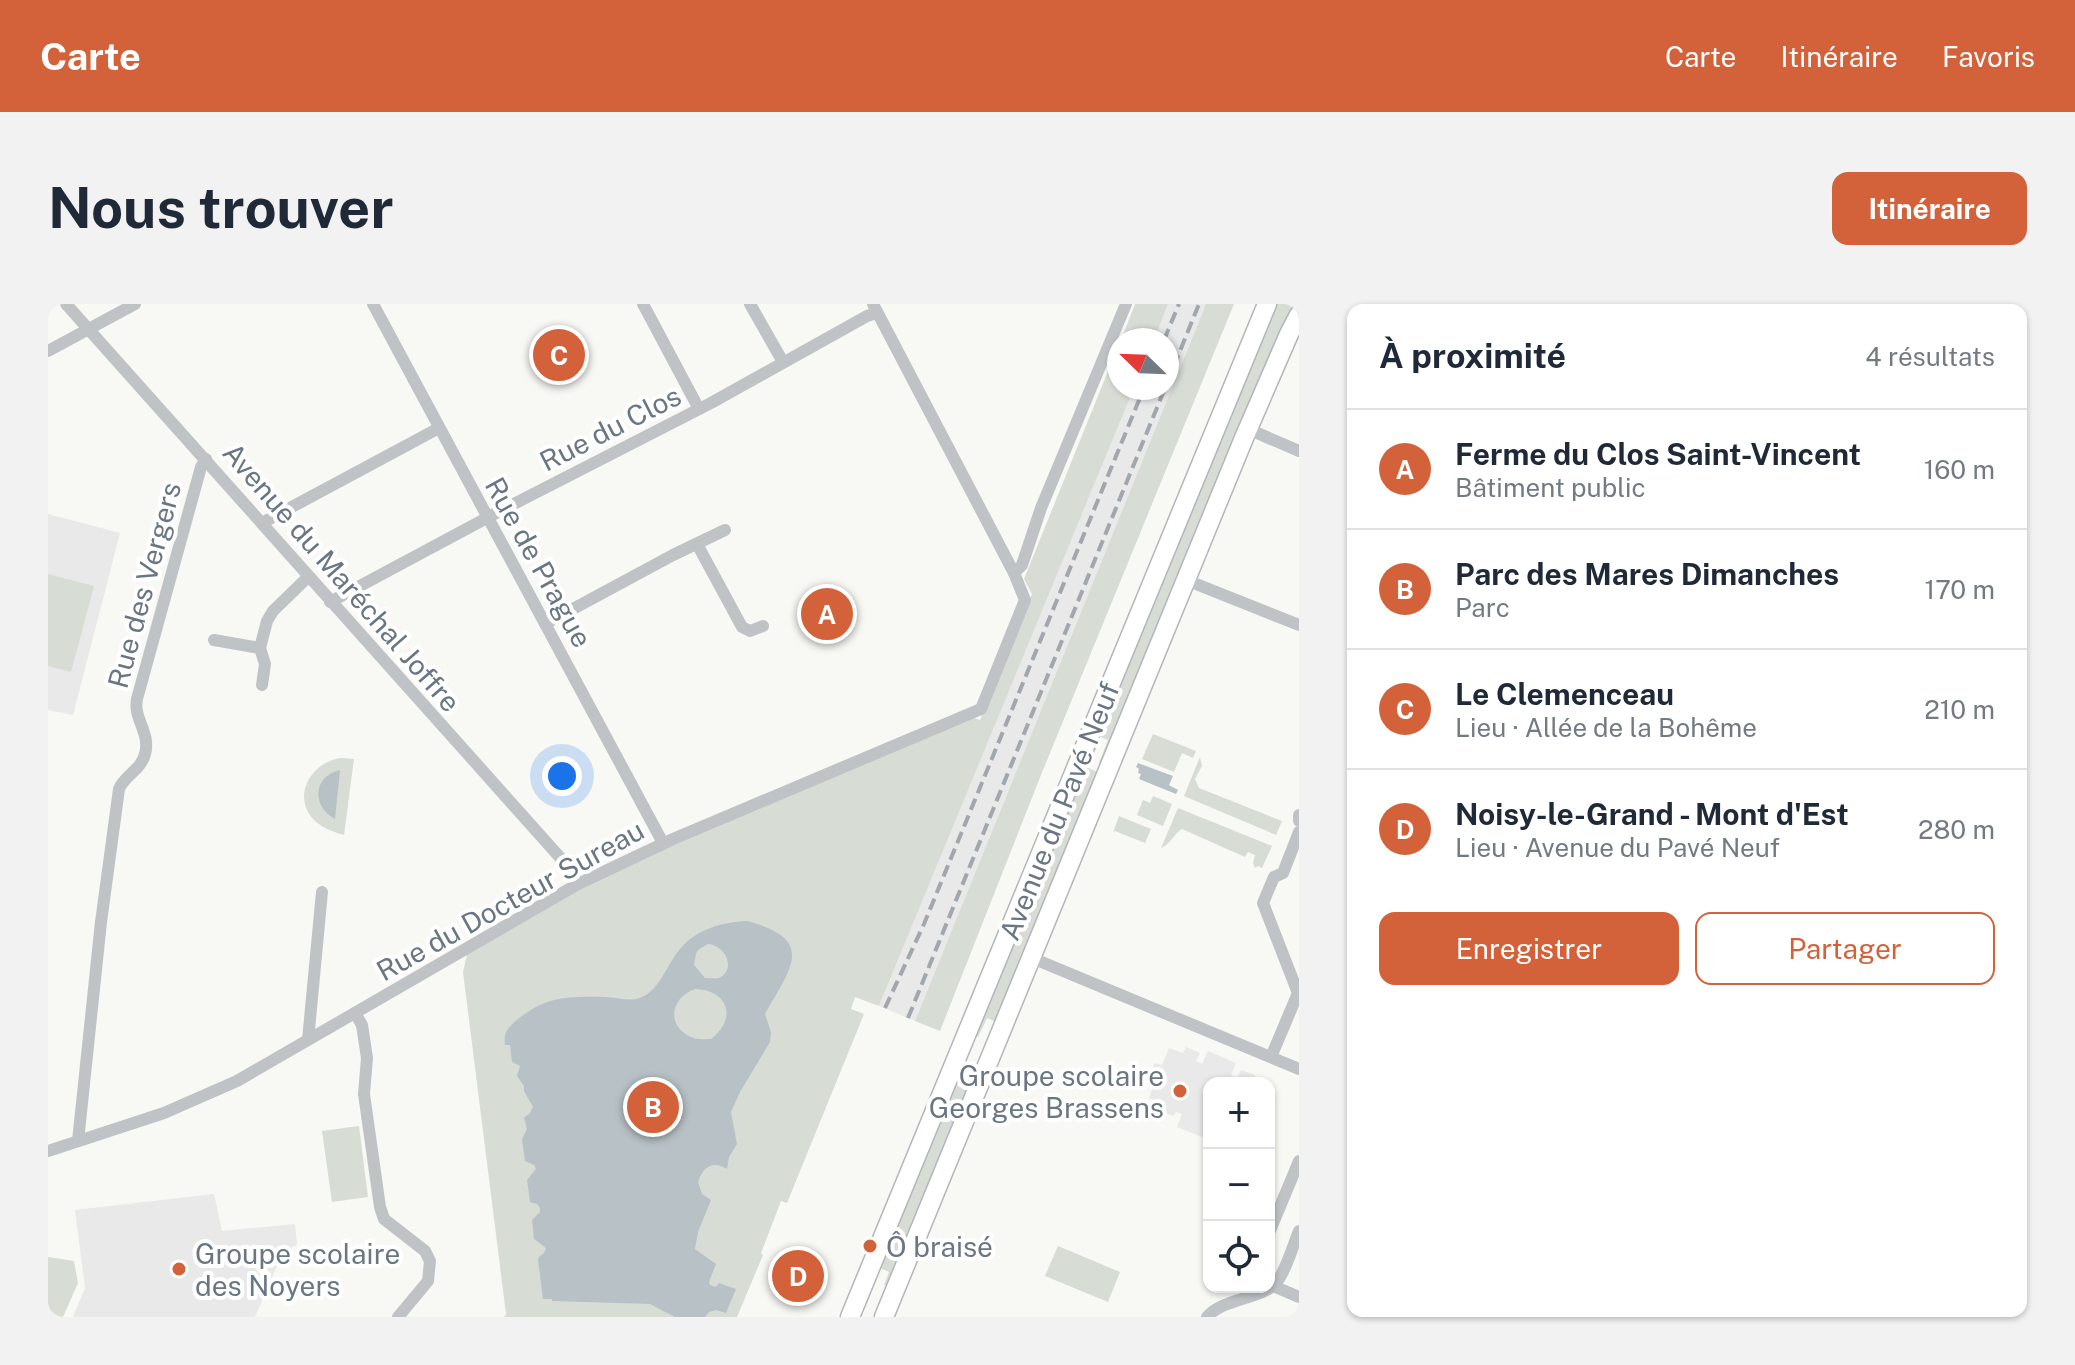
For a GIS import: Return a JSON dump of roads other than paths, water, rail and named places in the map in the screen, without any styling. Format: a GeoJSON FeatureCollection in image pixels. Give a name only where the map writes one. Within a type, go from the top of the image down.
{"type":"FeatureCollection","features":[{"type":"Feature","properties":{"kind":"main road","name":"Avenue du Pavé Neuf"},"geometry":{"type":"LineString","coordinates":[[850,1317],[1267,304]]}},
{"type":"Feature","properties":{"kind":"main road","name":"Avenue du Pavé Neuf"},"geometry":{"type":"LineString","coordinates":[[884,1317],[1248,429],[1299,315]]}},
{"type":"Feature","properties":{"kind":"street","name":"Avenue du Maréchal Joffre"},"geometry":{"type":"LineString","coordinates":[[66,304],[573,872],[578,884]]}},
{"type":"Feature","properties":{"kind":"street"},"geometry":{"type":"LineString","coordinates":[[48,351],[135,304]]}},
{"type":"Feature","properties":{"kind":"street","name":"Rue de Prague"},"geometry":{"type":"LineString","coordinates":[[373,304],[663,843]]}},
{"type":"Feature","properties":{"kind":"street"},"geometry":{"type":"LineString","coordinates":[[643,304],[699,409]]}},
{"type":"Feature","properties":{"kind":"street"},"geometry":{"type":"LineString","coordinates":[[750,304],[783,362]]}},
{"type":"Feature","properties":{"kind":"street"},"geometry":{"type":"LineString","coordinates":[[875,308],[1014,573],[1022,565],[1041,508],[1126,304]]}},
{"type":"Feature","properties":{"kind":"street","name":"Rue du Clos"},"geometry":{"type":"LineString","coordinates":[[330,602],[699,409],[867,316],[875,308]]}},
{"type":"Feature","properties":{"kind":"street"},"geometry":{"type":"LineString","coordinates":[[262,523],[439,428]]}},
{"type":"Feature","properties":{"kind":"street"},"geometry":{"type":"LineString","coordinates":[[1248,429],[1299,451]]}},
{"type":"Feature","properties":{"kind":"street","name":"Rue des Vergers"},"geometry":{"type":"LineString","coordinates":[[78,1141],[101,922],[119,789],[123,780],[142,763],[146,752],[147,739],[135,708],[201,467],[206,459]]}},
{"type":"Feature","properties":{"kind":"street"},"geometry":{"type":"LineString","coordinates":[[545,624],[725,530]]}},
{"type":"Feature","properties":{"kind":"street"},"geometry":{"type":"LineString","coordinates":[[697,544],[742,627],[750,631],[763,626]]}},
{"type":"Feature","properties":{"kind":"street","name":"Rue du Docteur Sureau"},"geometry":{"type":"LineString","coordinates":[[48,1151],[164,1113],[237,1081],[578,884],[663,843],[981,709],[1025,600],[1014,573]]}},
{"type":"Feature","properties":{"kind":"street"},"geometry":{"type":"LineString","coordinates":[[262,685],[265,664],[260,648],[267,621],[273,611],[308,577]]}},
{"type":"Feature","properties":{"kind":"street"},"geometry":{"type":"LineString","coordinates":[[1186,580],[1299,625]]}},
{"type":"Feature","properties":{"kind":"street"},"geometry":{"type":"LineString","coordinates":[[214,640],[260,648]]}},
{"type":"Feature","properties":{"kind":"street"},"geometry":{"type":"LineString","coordinates":[[1271,1057],[1298,993],[1263,903],[1274,877],[1283,873],[1299,832]]}},
{"type":"Feature","properties":{"kind":"street"},"geometry":{"type":"LineString","coordinates":[[308,1040],[322,892]]}},
{"type":"Feature","properties":{"kind":"street"},"geometry":{"type":"LineString","coordinates":[[1032,958],[1299,1069]]}},
{"type":"Feature","properties":{"kind":"street"},"geometry":{"type":"LineString","coordinates":[[355,1013],[362,1025],[367,1058],[364,1094],[380,1207],[384,1219],[425,1251],[430,1261],[428,1281],[398,1317]]}},
{"type":"Feature","properties":{"kind":"street"},"geometry":{"type":"LineString","coordinates":[[1274,1221],[1299,1161]]}},
{"type":"Feature","properties":{"kind":"street"},"geometry":{"type":"LineString","coordinates":[[1275,1280],[1281,1274],[1299,1231]]}},
{"type":"Feature","properties":{"kind":"street"},"geometry":{"type":"LineString","coordinates":[[1275,1286],[1299,1297]]}},
{"type":"Feature","properties":{"kind":"street"},"geometry":{"type":"LineString","coordinates":[[1207,1317],[1213,1310],[1251,1293]]}},
{"type":"Feature","properties":{"kind":"railway"},"geometry":{"type":"LineString","coordinates":[[1169,328],[1179,304]]}},
{"type":"Feature","properties":{"kind":"railway"},"geometry":{"type":"LineString","coordinates":[[1179,353],[1199,304]]}},
{"type":"Feature","properties":{"kind":"railway"},"geometry":{"type":"LineString","coordinates":[[885,1008],[924,924],[1139,400]]}},
{"type":"Feature","properties":{"kind":"railway"},"geometry":{"type":"LineString","coordinates":[[908,1018],[1160,400]]}},
{"type":"Feature","properties":{"kind":"place","name":"Le Clemenceau"},"geometry":{"type":"Point","coordinates":[559,355]}},
{"type":"Feature","properties":{"kind":"place","name":"Ferme du Clos Saint-Vincent"},"geometry":{"type":"Point","coordinates":[827,614]}},
{"type":"Feature","properties":{"kind":"place","name":"Groupe scolaire Georges Brassens"},"geometry":{"type":"Point","coordinates":[1180,1091]}},
{"type":"Feature","properties":{"kind":"place","name":"Parc des Mares Dimanches"},"geometry":{"type":"Point","coordinates":[653,1107]}},
{"type":"Feature","properties":{"kind":"place","name":"Ô braisé"},"geometry":{"type":"Point","coordinates":[870,1246]}},
{"type":"Feature","properties":{"kind":"place","name":"Groupe scolaire des Noyers"},"geometry":{"type":"Point","coordinates":[179,1269]}},
{"type":"Feature","properties":{"kind":"place","name":"Noisy-le-Grand - Mont d'Est"},"geometry":{"type":"Point","coordinates":[798,1276]}}]}
